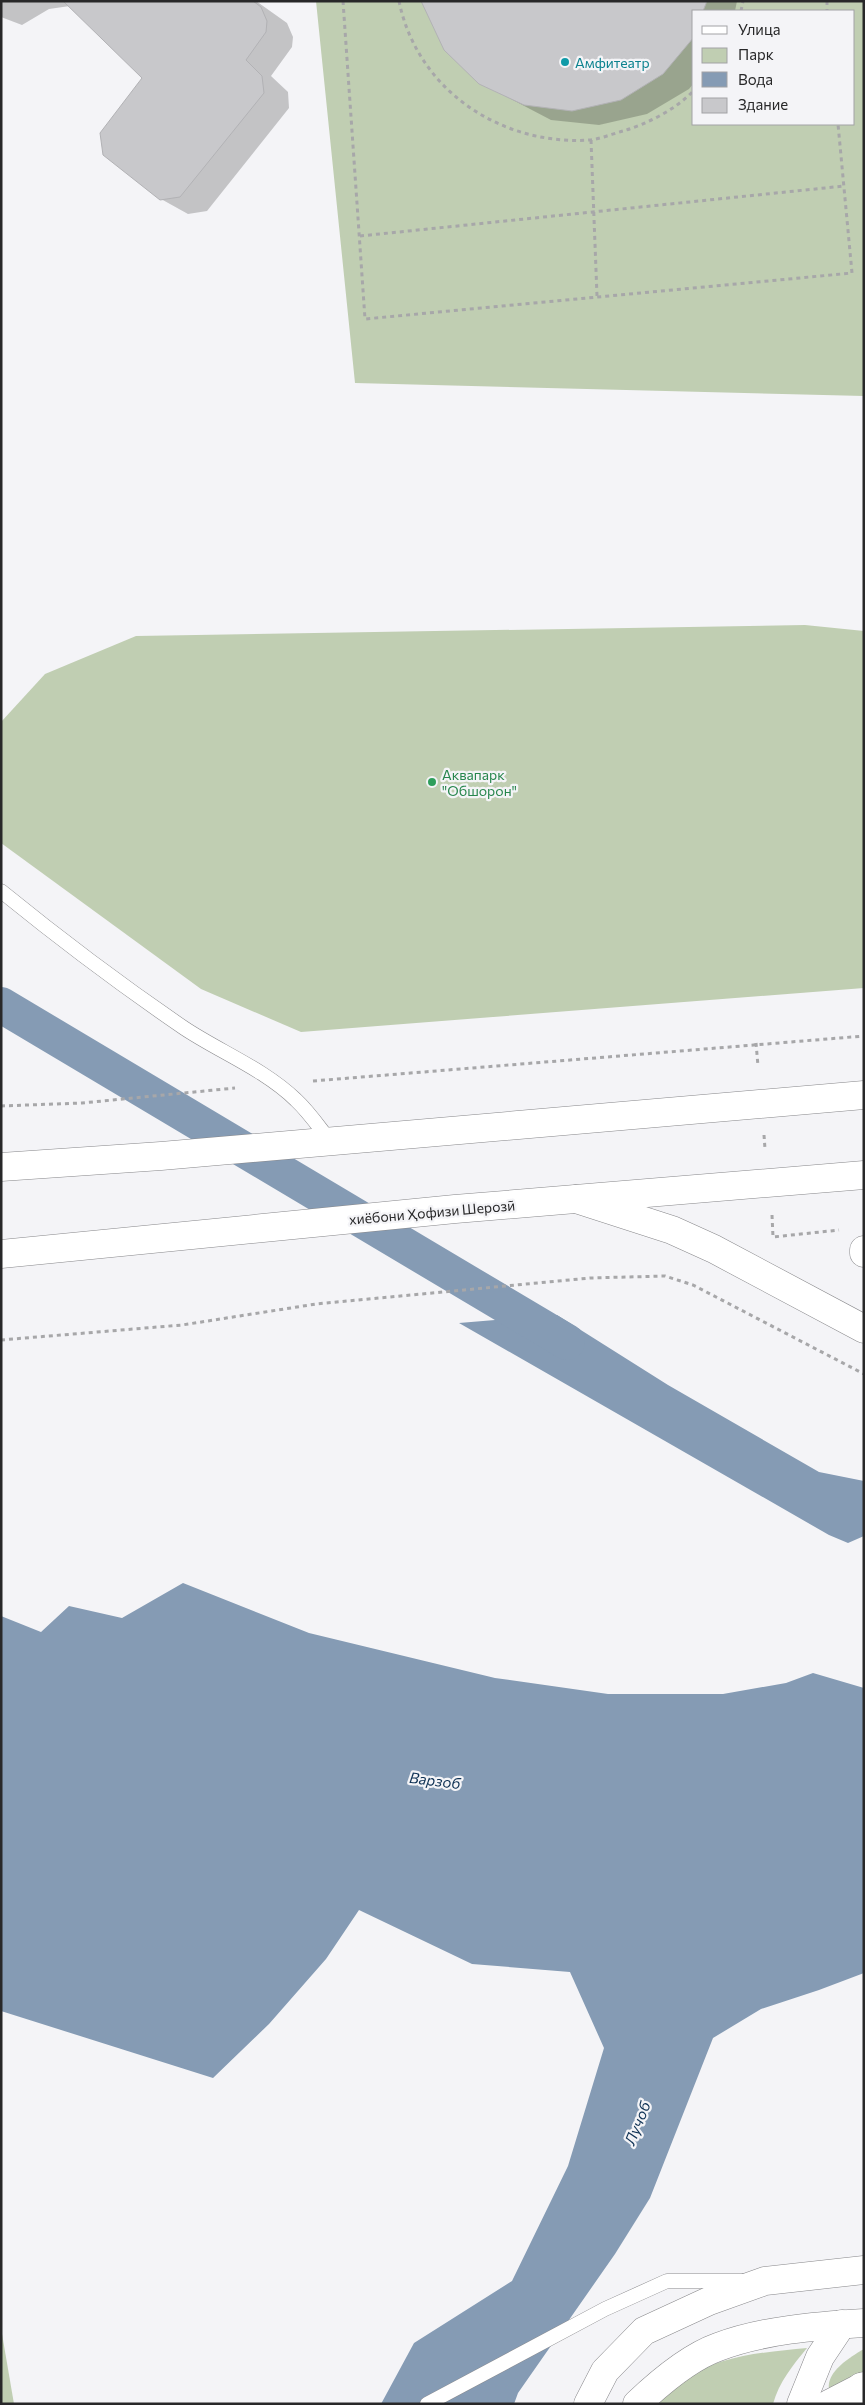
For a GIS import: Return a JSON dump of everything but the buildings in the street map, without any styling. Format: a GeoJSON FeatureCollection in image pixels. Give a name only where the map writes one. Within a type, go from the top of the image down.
{"type":"FeatureCollection","features":[{"type":"Feature","properties":{"kind":"main road"},"geometry":{"type":"LineString","coordinates":[[1,1167],[161,1156],[864,1095]]}},
{"type":"Feature","properties":{"kind":"main road","name":"хиёбони Ҳофизи Шерозӣ"},"geometry":{"type":"LineString","coordinates":[[1,1254],[455,1209],[864,1175]]}},
{"type":"Feature","properties":{"kind":"main road"},"geometry":{"type":"LineString","coordinates":[[576,1198],[672,1230],[714,1249],[864,1329]]}},
{"type":"Feature","properties":{"kind":"main road"},"geometry":{"type":"LineString","coordinates":[[588,2404],[605,2371],[644,2331],[709,2301],[765,2281],[864,2270]]}},
{"type":"Feature","properties":{"kind":"main road"},"geometry":{"type":"LineString","coordinates":[[637,2404],[662,2380],[717,2347],[771,2334],[853,2323]]}},
{"type":"Feature","properties":{"kind":"main road"},"geometry":{"type":"LineString","coordinates":[[801,2404],[820,2357],[853,2323]]}},
{"type":"Feature","properties":{"kind":"main road"},"geometry":{"type":"LineString","coordinates":[[829,2404],[859,2392]]}},
{"type":"Feature","properties":{"kind":"lane"},"geometry":{"type":"LineString","coordinates":[[1,891],[76,951],[144,1000],[186,1029],[277,1084],[296,1099],[330,1141]]}},
{"type":"Feature","properties":{"kind":"lane"},"geometry":{"type":"LineString","coordinates":[[427,2404],[605,2309],[667,2281],[765,2281]]}},
{"type":"Feature","properties":{"kind":"path"},"geometry":{"type":"LineString","coordinates":[[343,1],[365,318],[852,273],[838,125]]}},
{"type":"Feature","properties":{"kind":"path"},"geometry":{"type":"LineString","coordinates":[[398,1],[402,21],[424,64],[457,99],[497,125],[543,139],[591,140],[643,125],[692,92]]}},
{"type":"Feature","properties":{"kind":"path"},"geometry":{"type":"LineString","coordinates":[[591,140],[597,296]]}},
{"type":"Feature","properties":{"kind":"path"},"geometry":{"type":"LineString","coordinates":[[360,236],[844,186]]}},
{"type":"Feature","properties":{"kind":"path"},"geometry":{"type":"LineString","coordinates":[[1,1106],[82,1103],[277,1084],[756,1043],[864,1036]]}},
{"type":"Feature","properties":{"kind":"path"},"geometry":{"type":"LineString","coordinates":[[756,1043],[758,1066]]}},
{"type":"Feature","properties":{"kind":"path"},"geometry":{"type":"LineString","coordinates":[[764,1135],[765,1148]]}},
{"type":"Feature","properties":{"kind":"path"},"geometry":{"type":"LineString","coordinates":[[771,1211],[773,1237],[842,1230]]}},
{"type":"Feature","properties":{"kind":"path"},"geometry":{"type":"LineString","coordinates":[[1,1340],[182,1325],[316,1304],[640,1275],[665,1276],[679,1279],[864,1374]]}},
{"type":"Feature","properties":{"kind":"green space"},"geometry":{"type":"Polygon","coordinates":[[[316,1],[864,1],[864,396],[355,383],[316,1]]]}},
{"type":"Feature","properties":{"kind":"green space","name":"Аквапарк \"Обшорон\""},"geometry":{"type":"Polygon","coordinates":[[[805,625],[864,631],[864,988],[301,1032],[201,989],[1,843],[1,722],[45,674],[136,636],[805,625]]]}},
{"type":"Feature","properties":{"kind":"green space"},"geometry":{"type":"Polygon","coordinates":[[[1,2328],[14,2404],[1,2404],[1,2328]]]}},
{"type":"Feature","properties":{"kind":"green space"},"geometry":{"type":"Polygon","coordinates":[[[807,2348],[783,2381],[773,2404],[654,2404],[684,2379],[713,2365],[744,2356],[807,2348]]]}},
{"type":"Feature","properties":{"kind":"green space"},"geometry":{"type":"Polygon","coordinates":[[[864,2349],[864,2374],[829,2389],[831,2377],[835,2371],[864,2349]]]}},
{"type":"Feature","properties":{"kind":"water"},"geometry":{"type":"Polygon","coordinates":[[[557,1315],[668,1385],[819,1472],[864,1481],[864,1536],[848,1543],[829,1535],[459,1323],[557,1315]]]}},
{"type":"Feature","properties":{"kind":"water"},"geometry":{"type":"Polygon","coordinates":[[[183,1583],[309,1633],[495,1678],[608,1694],[723,1694],[786,1683],[813,1673],[864,1688],[864,1973],[761,2009],[713,2038],[650,2198],[615,2254],[518,2393],[514,2404],[381,2404],[414,2343],[512,2281],[568,2166],[604,2048],[570,1972],[472,1964],[359,1910],[326,1959],[269,2024],[213,2078],[1,2011],[1,1616],[41,1632],[69,1606],[122,1618],[183,1583]]]}},
{"type":"Feature","properties":{"kind":"waterway"},"geometry":{"type":"LineString","coordinates":[[1,1005],[567,1342]]}},
{"type":"Feature","properties":{"kind":"place","name":"Aмфитеатр"},"geometry":{"type":"Point","coordinates":[565,62]}},
{"type":"Feature","properties":{"kind":"place","name":"Аквапарк \"Обшорон\""},"geometry":{"type":"Point","coordinates":[432,782]}},
{"type":"Feature","properties":{"kind":"water label","name":"Варзоб"},"geometry":{"type":"Point","coordinates":[435,1780]}},
{"type":"Feature","properties":{"kind":"water label","name":"Лучоб"},"geometry":{"type":"Point","coordinates":[637,2123]}}]}
